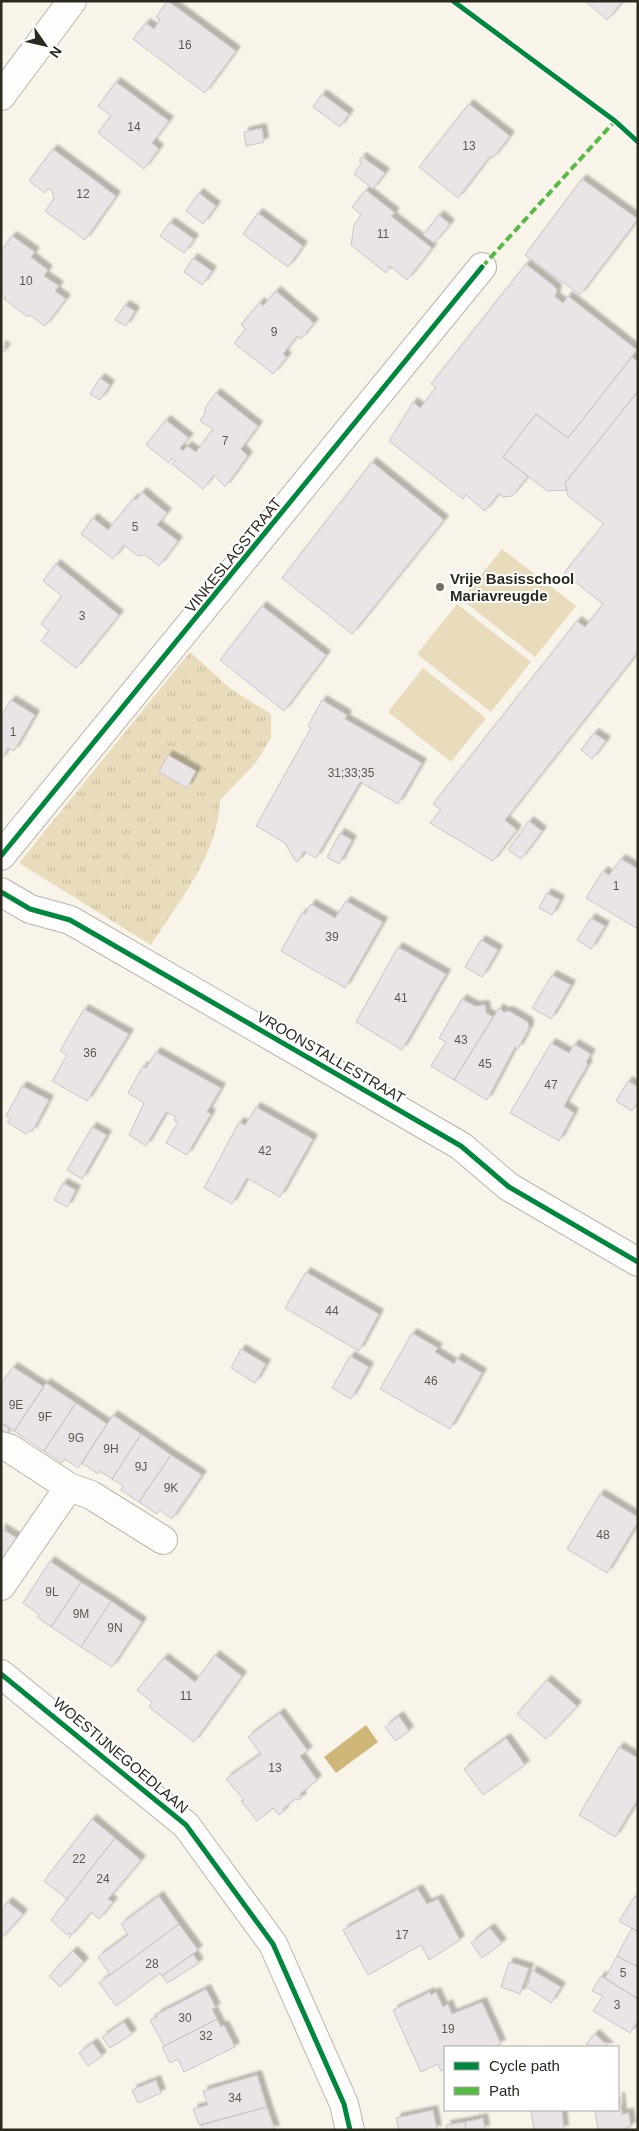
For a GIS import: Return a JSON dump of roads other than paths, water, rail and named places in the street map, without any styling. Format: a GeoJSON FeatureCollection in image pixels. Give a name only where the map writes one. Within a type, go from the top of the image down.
{"type":"FeatureCollection","features":[{"type":"Feature","properties":{"kind":"street"},"geometry":{"type":"LineString","coordinates":[[1,96],[72,1]]}},
{"type":"Feature","properties":{"kind":"street","name":"VINKESLAGSTRAAT"},"geometry":{"type":"LineString","coordinates":[[1,856],[482,267]]}},
{"type":"Feature","properties":{"kind":"street","name":"VROONSTALLESTRAAT"},"geometry":{"type":"LineString","coordinates":[[1,892],[30,909],[70,920],[461,1146],[509,1187],[638,1262]]}},
{"type":"Feature","properties":{"kind":"street"},"geometry":{"type":"LineString","coordinates":[[1,1446],[9,1448],[69,1486],[91,1495],[163,1540]]}},
{"type":"Feature","properties":{"kind":"street"},"geometry":{"type":"LineString","coordinates":[[1,1586],[69,1486]]}},
{"type":"Feature","properties":{"kind":"street","name":"WOESTIJNEGOEDLAAN"},"geometry":{"type":"LineString","coordinates":[[1,1674],[186,1825],[273,1944],[344,2104],[350,2130]]}},
{"type":"Feature","properties":{"kind":"place","name":"Vrije Basisschool Mariavreugde"},"geometry":{"type":"Point","coordinates":[440,587]}}]}
